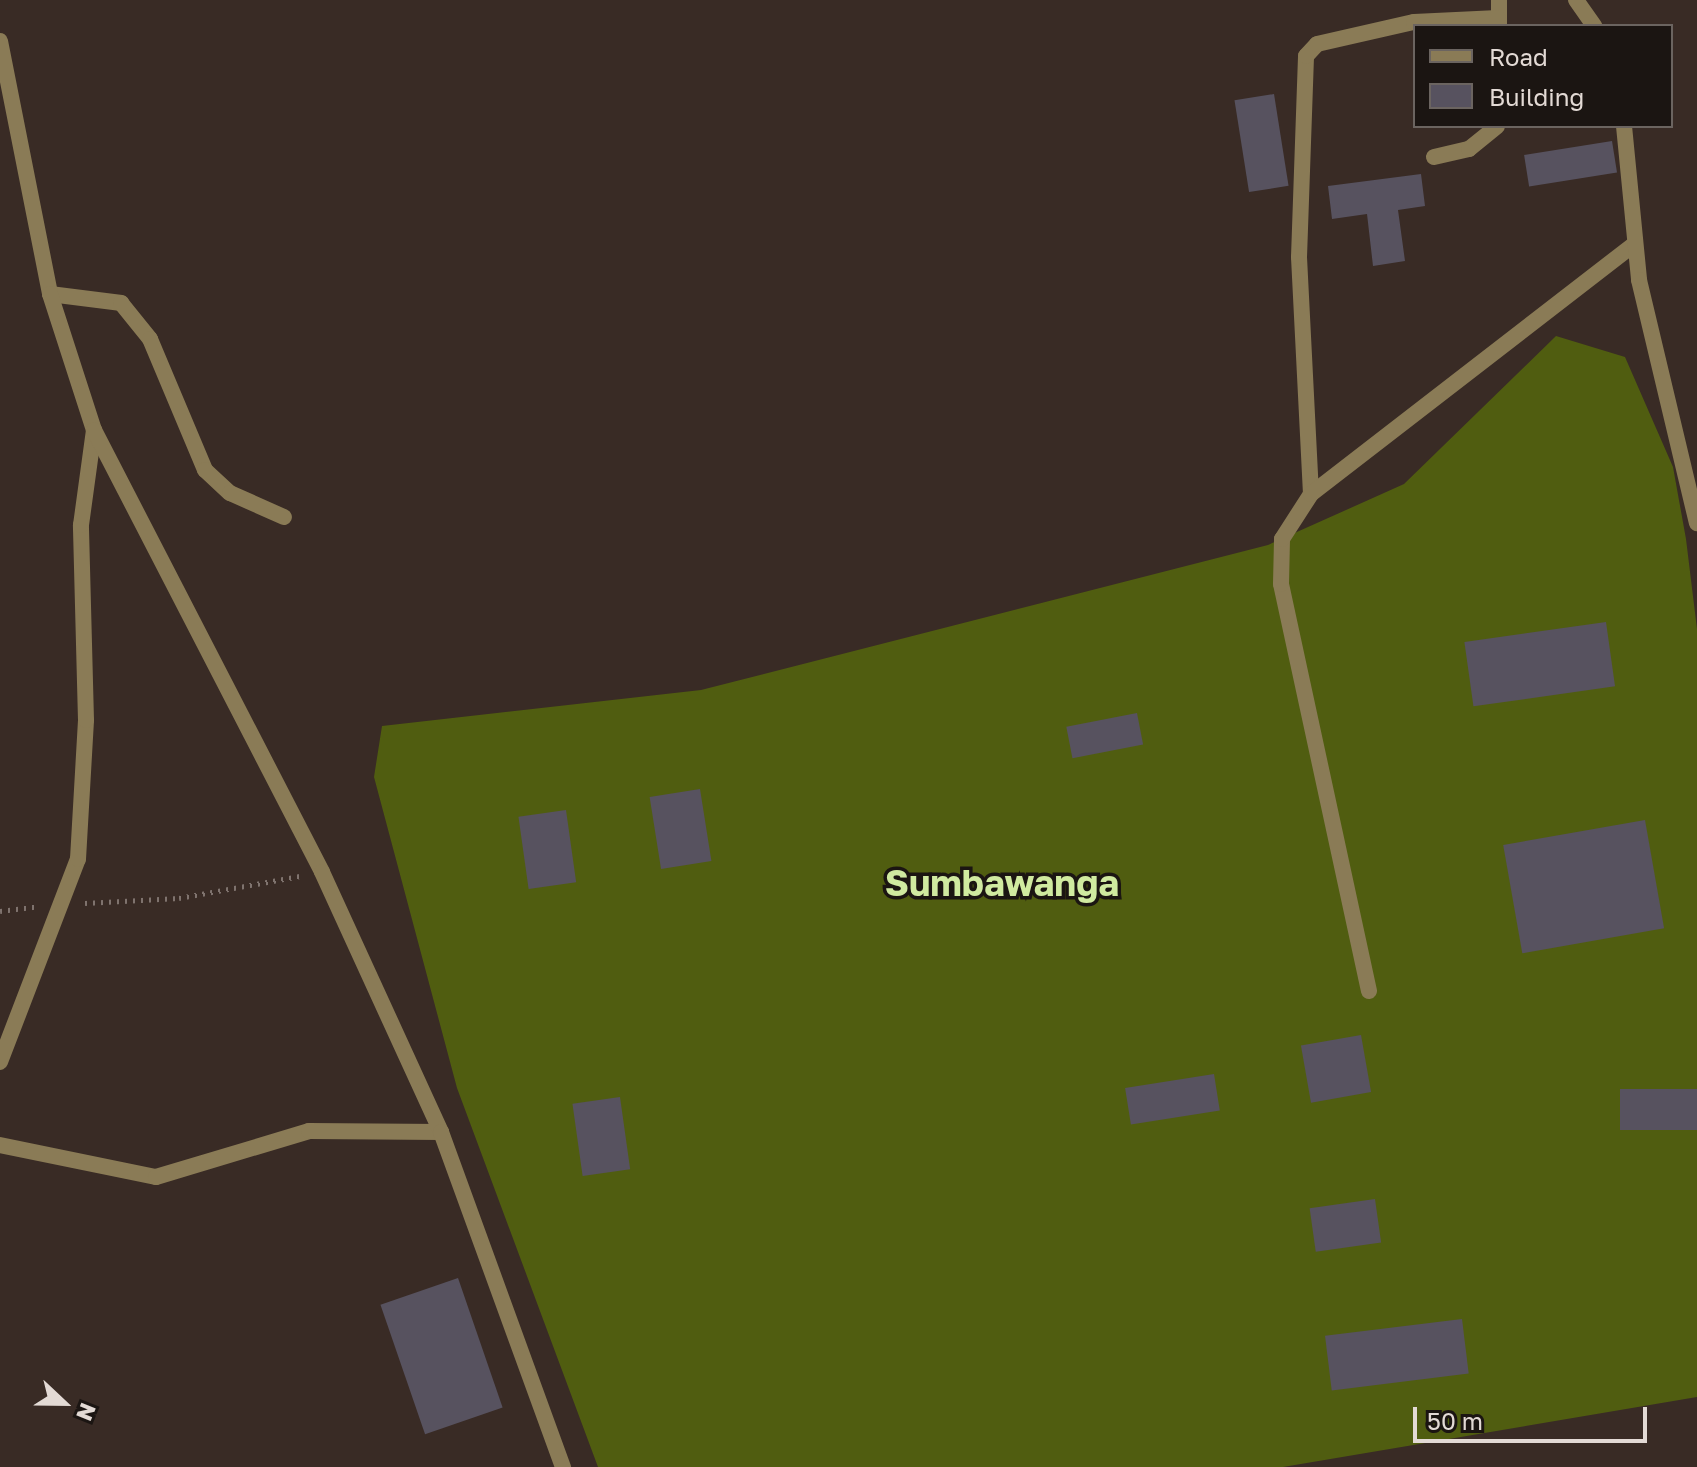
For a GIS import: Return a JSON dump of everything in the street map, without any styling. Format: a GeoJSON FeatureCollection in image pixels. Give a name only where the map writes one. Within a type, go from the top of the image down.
{"type":"FeatureCollection","features":[{"type":"Feature","properties":{"kind":"street"},"geometry":{"type":"LineString","coordinates":[[1311,494],[1299,257],[1306,56],[1317,44],[1414,22],[1499,22],[1499,0]]}},
{"type":"Feature","properties":{"kind":"street"},"geometry":{"type":"LineString","coordinates":[[1576,0],[1593,24]]}},
{"type":"Feature","properties":{"kind":"street"},"geometry":{"type":"LineString","coordinates":[[0,41],[50,294],[94,430],[322,872],[441,1132],[563,1467]]}},
{"type":"Feature","properties":{"kind":"street"},"geometry":{"type":"LineString","coordinates":[[1434,157],[1469,149],[1495,128]]}},
{"type":"Feature","properties":{"kind":"street"},"geometry":{"type":"LineString","coordinates":[[1624,128],[1634,244],[1697,523]]}},
{"type":"Feature","properties":{"kind":"street"},"geometry":{"type":"LineString","coordinates":[[1369,991],[1281,584],[1282,539],[1311,494],[1634,244]]}},
{"type":"Feature","properties":{"kind":"street"},"geometry":{"type":"LineString","coordinates":[[50,294],[121,303],[150,339],[205,470],[230,493],[284,517]]}},
{"type":"Feature","properties":{"kind":"street"},"geometry":{"type":"LineString","coordinates":[[0,1062],[78,859],[86,720],[81,525],[94,430]]}},
{"type":"Feature","properties":{"kind":"street"},"geometry":{"type":"LineString","coordinates":[[0,1145],[156,1177],[309,1131],[441,1132]]}},
{"type":"Feature","properties":{"kind":"path"},"geometry":{"type":"LineString","coordinates":[[62,904],[179,898],[322,872]]}},
{"type":"Feature","properties":{"kind":"green space"},"geometry":{"type":"Polygon","coordinates":[[[1556,336],[1625,357],[1673,467],[1686,539],[1697,629],[1697,1397],[1283,1467],[598,1467],[457,1088],[374,777],[382,726],[701,690],[1268,545],[1404,484],[1556,336]]]}},
{"type":"Feature","properties":{"kind":"building"},"geometry":{"type":"Polygon","coordinates":[[[1274,94],[1289,186],[1249,192],[1234,100],[1274,94]]]}},
{"type":"Feature","properties":{"kind":"building"},"geometry":{"type":"Polygon","coordinates":[[[1612,141],[1617,173],[1529,187],[1524,155],[1612,141]]]}},
{"type":"Feature","properties":{"kind":"building"},"geometry":{"type":"Polygon","coordinates":[[[1421,174],[1425,206],[1398,210],[1405,261],[1373,266],[1367,214],[1332,219],[1328,186],[1421,174]]]}},
{"type":"Feature","properties":{"kind":"building"},"geometry":{"type":"Polygon","coordinates":[[[1606,622],[1615,686],[1473,706],[1464,642],[1606,622]]]}},
{"type":"Feature","properties":{"kind":"building"},"geometry":{"type":"Polygon","coordinates":[[[1137,713],[1143,744],[1072,758],[1066,727],[1137,713]]]}},
{"type":"Feature","properties":{"kind":"building"},"geometry":{"type":"Polygon","coordinates":[[[700,789],[711,861],[661,869],[650,797],[700,789]]]}},
{"type":"Feature","properties":{"kind":"building"},"geometry":{"type":"Polygon","coordinates":[[[566,810],[576,882],[529,889],[518,817],[566,810]]]}},
{"type":"Feature","properties":{"kind":"building"},"geometry":{"type":"Polygon","coordinates":[[[1645,820],[1664,928],[1522,953],[1503,845],[1645,820]]]}},
{"type":"Feature","properties":{"kind":"building"},"geometry":{"type":"Polygon","coordinates":[[[1361,1035],[1371,1092],[1311,1103],[1301,1046],[1361,1035]]]}},
{"type":"Feature","properties":{"kind":"building"},"geometry":{"type":"Polygon","coordinates":[[[1214,1074],[1220,1111],[1131,1125],[1125,1088],[1214,1074]]]}},
{"type":"Feature","properties":{"kind":"building"},"geometry":{"type":"Polygon","coordinates":[[[1620,1089],[1697,1089],[1697,1130],[1620,1130],[1620,1089]]]}},
{"type":"Feature","properties":{"kind":"building"},"geometry":{"type":"Polygon","coordinates":[[[620,1097],[630,1169],[583,1176],[572,1104],[620,1097]]]}},
{"type":"Feature","properties":{"kind":"building"},"geometry":{"type":"Polygon","coordinates":[[[1375,1199],[1381,1243],[1316,1252],[1310,1208],[1375,1199]]]}},
{"type":"Feature","properties":{"kind":"building"},"geometry":{"type":"Polygon","coordinates":[[[458,1278],[503,1408],[425,1434],[380,1305],[458,1278]]]}},
{"type":"Feature","properties":{"kind":"building"},"geometry":{"type":"Polygon","coordinates":[[[1462,1319],[1469,1374],[1332,1390],[1325,1336],[1462,1319]]]}},
{"type":"Feature","properties":{"kind":"district","name":"Sumbawanga"},"geometry":{"type":"Point","coordinates":[1002,883]}}]}
